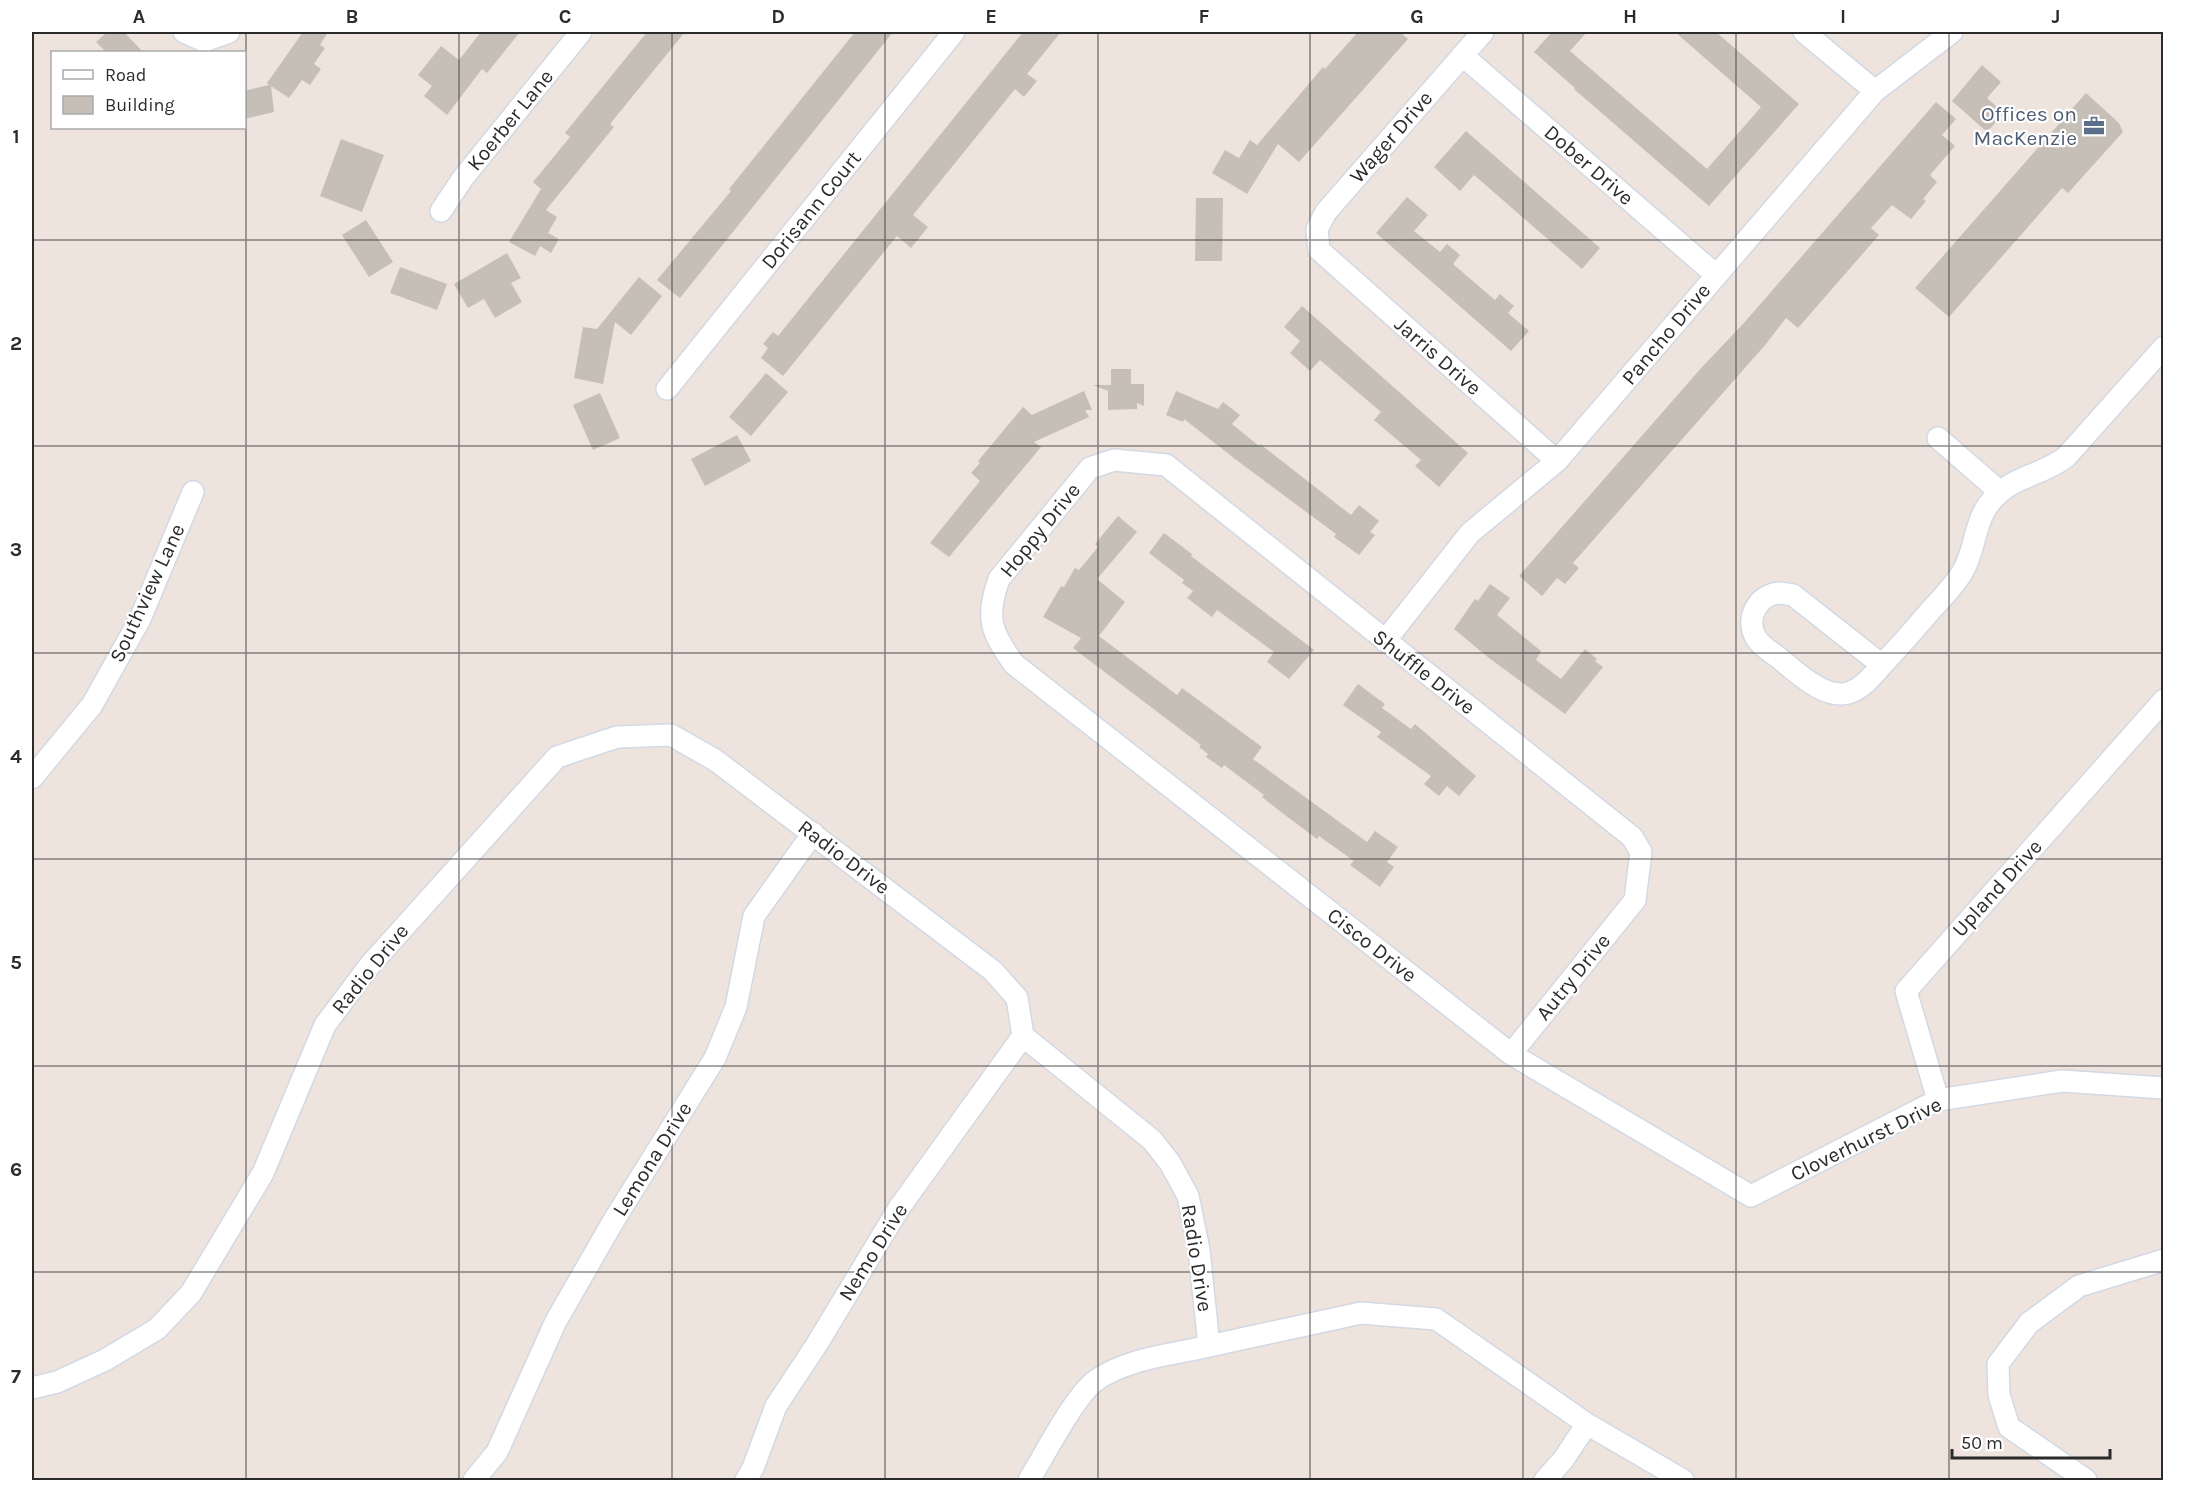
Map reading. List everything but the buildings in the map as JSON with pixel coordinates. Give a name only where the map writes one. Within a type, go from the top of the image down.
[{"type":"street","points":[[184,32],[204,41],[229,32]]},
{"type":"street","name":"Koerber Lane","points":[[441,211],[463,178],[581,32]]},
{"type":"street","name":"Dorisann Court","points":[[667,389],[954,32]]},
{"type":"street","name":"Wager Drive","points":[[1319,250],[1317,229],[1326,212],[1483,32]]},
{"type":"street","points":[[1804,32],[1875,92]]},
{"type":"street","name":"Pancho Drive","points":[[1385,641],[1470,532],[1557,461],[1875,92],[1952,32]]},
{"type":"street","name":"Dober Drive","points":[[1462,55],[1716,275]]},
{"type":"street","name":"Jarris Drive","points":[[1319,250],[1557,461]]},
{"type":"street","points":[[1882,665],[1793,595],[1771,594],[1761,601],[1753,612],[1752,626],[1755,638],[1810,683],[1840,694],[1850,693],[1863,686],[1882,665],[1950,589],[1963,571],[1971,553],[1978,520],[1988,504],[2000,492],[2017,482],[2054,467],[2066,457],[2163,347]]},
{"type":"street","points":[[1938,438],[2000,492]]},
{"type":"street","name":"Hoppy Drive","points":[[1014,664],[997,640],[991,617],[992,597],[999,579],[1089,468],[1114,460],[1166,465]]},
{"type":"street","name":"Shuffle Drive","points":[[1166,465],[1632,837],[1641,852],[1635,900]]},
{"type":"street","name":"Southview Lane","points":[[32,778],[92,705],[140,618],[193,492]]},
{"type":"street","name":"Cisco Drive","points":[[1014,664],[1511,1054],[1751,1196]]},
{"type":"street","name":"Upland Drive","points":[[1938,1100],[1906,991],[2163,700]]},
{"type":"street","name":"Radio Drive","points":[[32,1388],[67,1378],[105,1360],[157,1329],[191,1293],[263,1173],[325,1025],[370,965],[557,758],[617,737],[671,735],[715,760],[993,971],[1017,998],[1023,1036],[1152,1140],[1170,1163],[1188,1196],[1199,1250],[1209,1346]]},
{"type":"street","name":"Lemona Drive","points":[[474,1480],[497,1452],[556,1321],[573,1291],[614,1220],[715,1058],[736,1007],[754,916],[813,833]]},
{"type":"street","name":"Autry Drive","points":[[1511,1054],[1635,900]]},
{"type":"street","name":"Nemo Drive","points":[[746,1480],[753,1468],[776,1406],[818,1344],[899,1208],[1023,1036]]},
{"type":"street","name":"Cloverhurst Drive","points":[[1751,1196],[1938,1100],[2062,1082],[2163,1088]]},
{"type":"street","points":[[2086,1480],[2009,1428],[1999,1395],[1998,1364],[2029,1323],[2079,1286],[2163,1260]]},
{"type":"street","points":[[1029,1480],[1073,1407],[1094,1382],[1126,1365],[1361,1313],[1436,1319],[1587,1424],[1683,1480]]},
{"type":"street","points":[[1545,1480],[1563,1460],[1587,1424]]},
{"type":"place","name":"Offices on MacKenzie","points":[[2094,126]]}]
